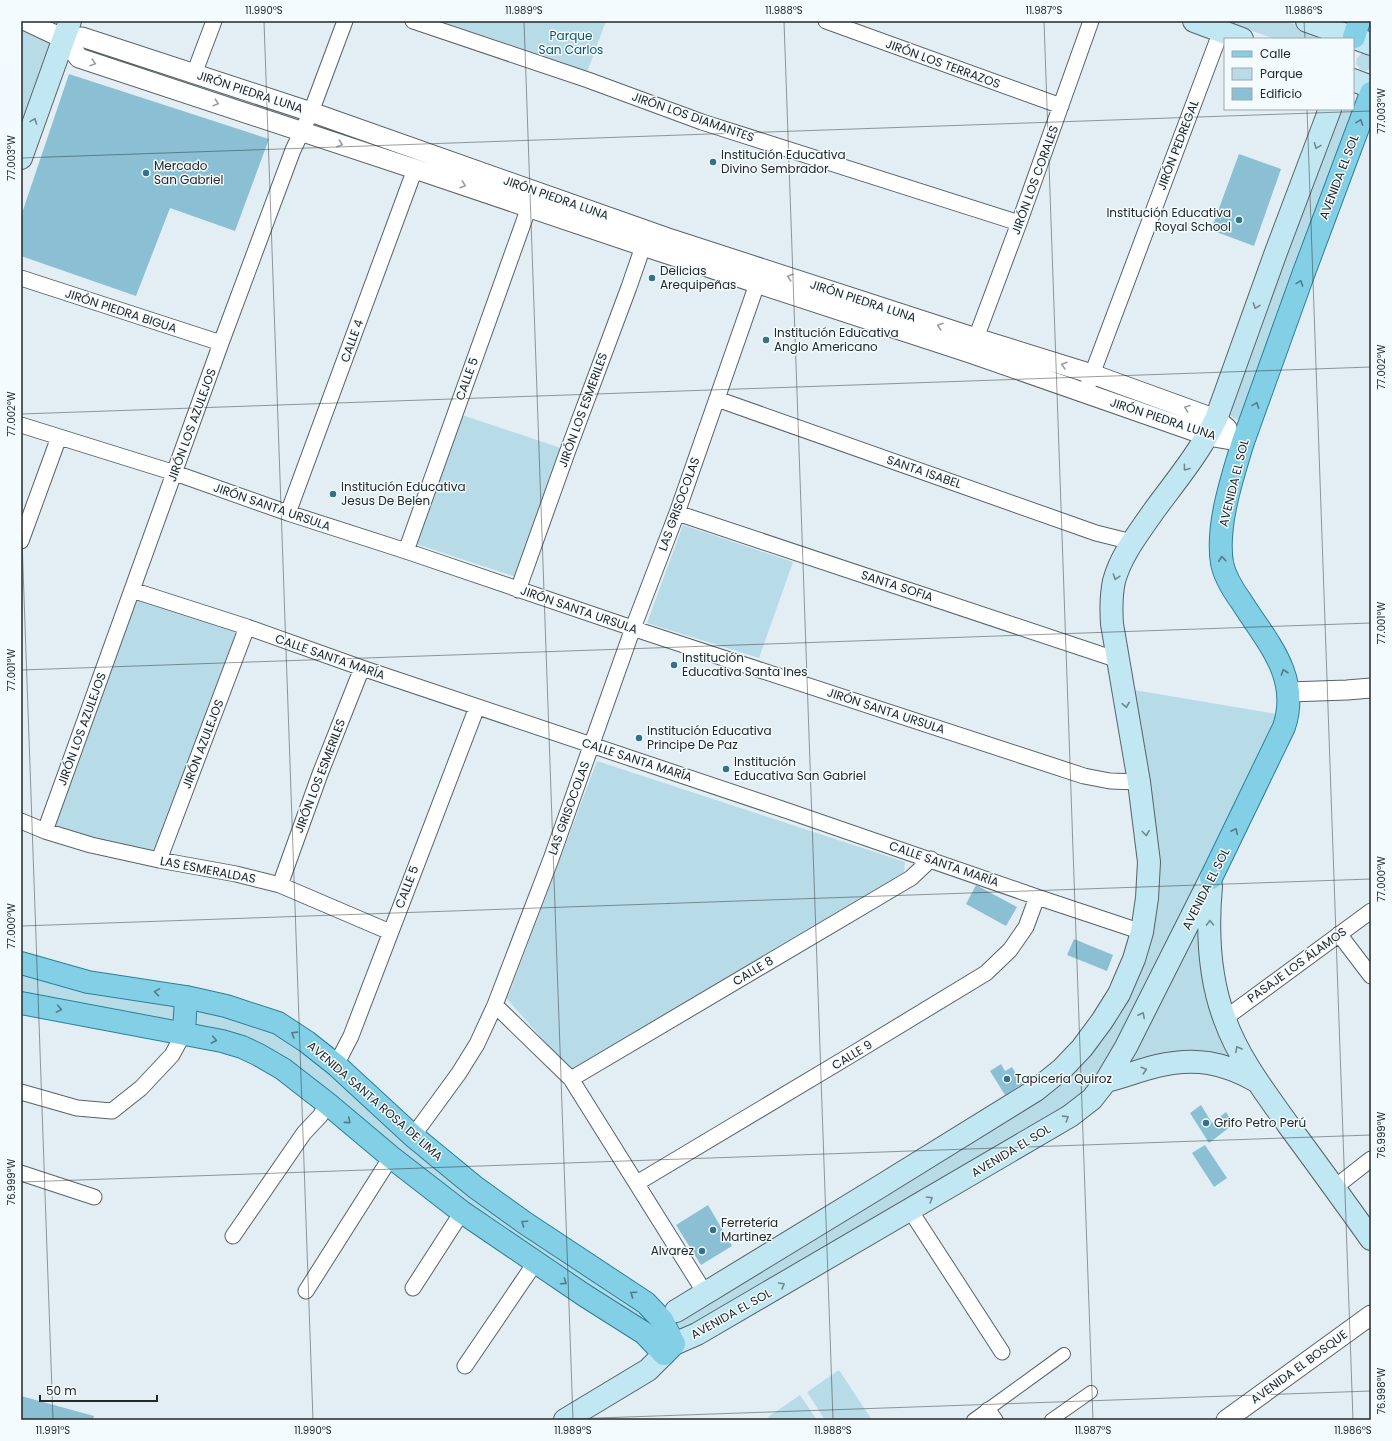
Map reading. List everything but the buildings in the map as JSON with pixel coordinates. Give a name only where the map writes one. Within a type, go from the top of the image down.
[{"type":"main road","points":[[1194,21],[1239,38]]},
{"type":"main road","points":[[1307,21],[1359,35]]},
{"type":"main road","points":[[21,158],[67,30]]},
{"type":"main road","points":[[1354,80],[1371,87]]},
{"type":"main road","name":"AVENIDA EL SOL","points":[[565,1420],[648,1370],[669,1349],[1070,1116],[1092,1100],[1106,1081],[1126,1047],[1212,878],[1289,714],[1289,692],[1282,666],[1227,579],[1222,564],[1221,544],[1223,519],[1243,442],[1371,93]]},
{"type":"main road","points":[[644,1333],[669,1315],[1036,1090],[1062,1069],[1086,1042],[1116,999],[1134,959],[1142,932],[1147,898],[1149,862],[1139,782],[1112,624],[1111,602],[1114,581],[1121,562],[1132,542],[1212,427],[1330,110]]},
{"type":"main road","points":[[1212,878],[1210,903],[1211,962],[1224,1019],[1237,1047],[1258,1082],[1371,1239]]},
{"type":"main road","name":"AVENIDA SANTA ROSA DE LIMA","points":[[21,963],[88,982],[186,997],[226,1006],[278,1023],[307,1042],[336,1065],[413,1136],[487,1196],[525,1224],[646,1303],[669,1315],[669,1349]]},
{"type":"main road","points":[[184,1033],[186,997]]},
{"type":"main road","points":[[21,1002],[222,1041],[242,1047],[259,1055],[283,1069],[328,1104],[391,1157],[462,1212],[535,1262],[669,1349]]},
{"type":"main road","points":[[1106,1081],[1156,1066],[1173,1063],[1205,1062],[1224,1065],[1243,1073],[1258,1082]]},
{"type":"street","name":"JIRÓN PIEDRA LUNA","points":[[26,21],[67,30],[82,37],[311,112],[646,238],[757,284],[970,353],[1085,393],[1212,427]]},
{"type":"street","points":[[194,74],[214,21]]},
{"type":"street","name":"JIRÓN LOS AZULEJOS","points":[[45,831],[221,344],[301,131],[311,112],[345,21]]},
{"type":"street","name":"JIRÓN LOS DIAMANTES","points":[[413,21],[588,80],[702,122],[1019,223]]},
{"type":"street","name":"JIRÓN LOS TERRAZOS","points":[[826,21],[1061,106]]},
{"type":"street","name":"JIRÓN LOS CORALES","points":[[976,338],[1019,223],[1091,21]]},
{"type":"street","name":"JIRÓN PIEDRA LUNA","points":[[67,30],[78,58],[415,168],[529,207],[646,238],[1092,374],[1243,442]]},
{"type":"street","name":"JIRÓN PEDREGAL","points":[[1085,393],[1221,31]]},
{"type":"street","name":"CALLE 4","points":[[288,513],[415,168]]},
{"type":"street","name":"CALLE 5","points":[[406,551],[529,207]]},
{"type":"street","name":"JIRÓN LOS ESMERILES","points":[[518,590],[646,238]]},
{"type":"street","name":"JIRÓN PIEDRA BIGUA","points":[[21,278],[221,344]]},
{"type":"street","name":"LAS GRISOCOLAS","points":[[413,1136],[460,1073],[477,1044],[495,1005],[548,866],[633,628],[677,513],[757,284]]},
{"type":"street","name":"SANTA ISABEL","points":[[717,399],[1096,533],[1132,542]]},
{"type":"street","name":"JIRÓN SANTA URSULA","points":[[21,425],[175,473],[288,513],[406,551],[518,590],[1084,776],[1110,781],[1139,782]]},
{"type":"street","points":[[21,541],[59,437]]},
{"type":"street","name":"SANTA SOFIA","points":[[677,513],[1118,660]]},
{"type":"street","name":"CALLE SANTA MARÍA","points":[[132,590],[247,627],[362,668],[931,859],[1037,897],[1142,932]]},
{"type":"street","name":"JIRÓN AZULEJOS","points":[[159,860],[247,627]]},
{"type":"street","name":"JIRÓN LOS ESMERILES","points":[[280,885],[320,774],[362,668]]},
{"type":"street","points":[[1289,692],[1371,688]]},
{"type":"street","name":"CALLE 5","points":[[336,1065],[351,1036],[477,707]]},
{"type":"street","name":"LAS ESMERALDAS","points":[[21,821],[45,831],[91,845],[159,860],[236,874],[280,885],[390,932]]},
{"type":"street","name":"CALLE 8","points":[[571,1079],[911,878],[931,859]]},
{"type":"street","name":"CALLE 9","points":[[637,1183],[986,973],[1010,950],[1026,927],[1037,897]]},
{"type":"street","name":"PASAJE LOS ÁLAMOS","points":[[1224,1019],[1371,912]]},
{"type":"street","points":[[1339,934],[1371,976]]},
{"type":"street","points":[[495,1005],[571,1079],[705,1294]]},
{"type":"street","points":[[21,1092],[77,1108],[112,1111],[141,1088],[167,1061],[184,1033]]},
{"type":"street","points":[[233,1236],[304,1133],[320,1116],[328,1104]]},
{"type":"street","points":[[306,1291],[391,1157]]},
{"type":"street","points":[[1334,1188],[1371,1160]]},
{"type":"street","points":[[21,1173],[94,1197]]},
{"type":"street","points":[[910,1210],[1002,1352]]},
{"type":"street","points":[[413,1288],[462,1212]]},
{"type":"street","points":[[465,1366],[535,1262]]},
{"type":"street","name":"AVENIDA EL BOSQUE","points":[[1226,1420],[1371,1315]]},
{"type":"street","points":[[973,1420],[991,1415],[1064,1354]]},
{"type":"street","points":[[1051,1420],[1091,1392]]},
{"type":"green space","name":"Parque San Carlos","points":[[438,21],[606,21],[587,72]]},
{"type":"green space","points":[[1225,21],[1285,21],[1331,38],[1272,38]]},
{"type":"green space","points":[[22,30],[57,44],[21,146],[21,32]]},
{"type":"green space","points":[[79,45],[299,118],[294,120],[82,50]]},
{"type":"green space","points":[[1362,53],[1369,53],[1371,55],[1371,68],[1366,71],[1360,69],[1356,64],[1357,58]]},
{"type":"green space","points":[[1354,102],[1360,108],[1239,421],[1229,415],[1227,409],[1336,110],[1354,110]]},
{"type":"green space","points":[[462,415],[561,448],[516,577],[416,544]]},
{"type":"green space","points":[[683,525],[793,562],[759,658],[647,623]]},
{"type":"green space","points":[[137,597],[238,631],[154,857],[52,831]]},
{"type":"green space","points":[[1134,690],[1276,714],[1281,723],[1104,1069],[1086,1093],[1067,1105],[683,1332],[677,1323],[682,1314],[1044,1093],[1145,952]]},
{"type":"green space","points":[[597,761],[905,862],[904,872],[572,1072],[507,999]]},
{"type":"green space","points":[[1199,918],[1238,1061],[1128,1068],[1132,1051]]},
{"type":"green space","points":[[21,971],[175,1000],[175,1022],[39,997],[21,992]]},
{"type":"green space","points":[[197,1007],[286,1036],[645,1315],[641,1319],[634,1317],[453,1195],[300,1068],[278,1054],[195,1027],[193,1009]]},
{"type":"green space","points":[[839,1370],[872,1420],[825,1420],[807,1392]]},
{"type":"green space","points":[[800,1395],[817,1420],[770,1420],[768,1417]]},
{"type":"place","name":"Institución Educativa Divino Sembrador","points":[[713,162]]},
{"type":"place","name":"Mercado San Gabriel","points":[[146,173]]},
{"type":"place","name":"Institución Educativa Royal School","points":[[1239,220]]},
{"type":"place","name":"Delicias Arequipeñas","points":[[652,278]]},
{"type":"place","name":"Institución Educativa Anglo Americano","points":[[766,340]]},
{"type":"place","name":"Institución Educativa Jesus De Belen","points":[[333,494]]},
{"type":"place","name":"Institución Educativa Santa Ines","points":[[674,665]]},
{"type":"place","name":"Institución Educativa Principe De Paz","points":[[639,738]]},
{"type":"place","name":"Institución Educativa San Gabriel","points":[[726,769]]},
{"type":"place","name":"Tapicería Quiroz","points":[[1007,1079]]},
{"type":"place","name":"Grifo Petro Perú","points":[[1206,1123]]},
{"type":"place","name":"Ferretería Martinez","points":[[713,1230]]},
{"type":"place","name":"Alvarez","points":[[702,1251]]}]
